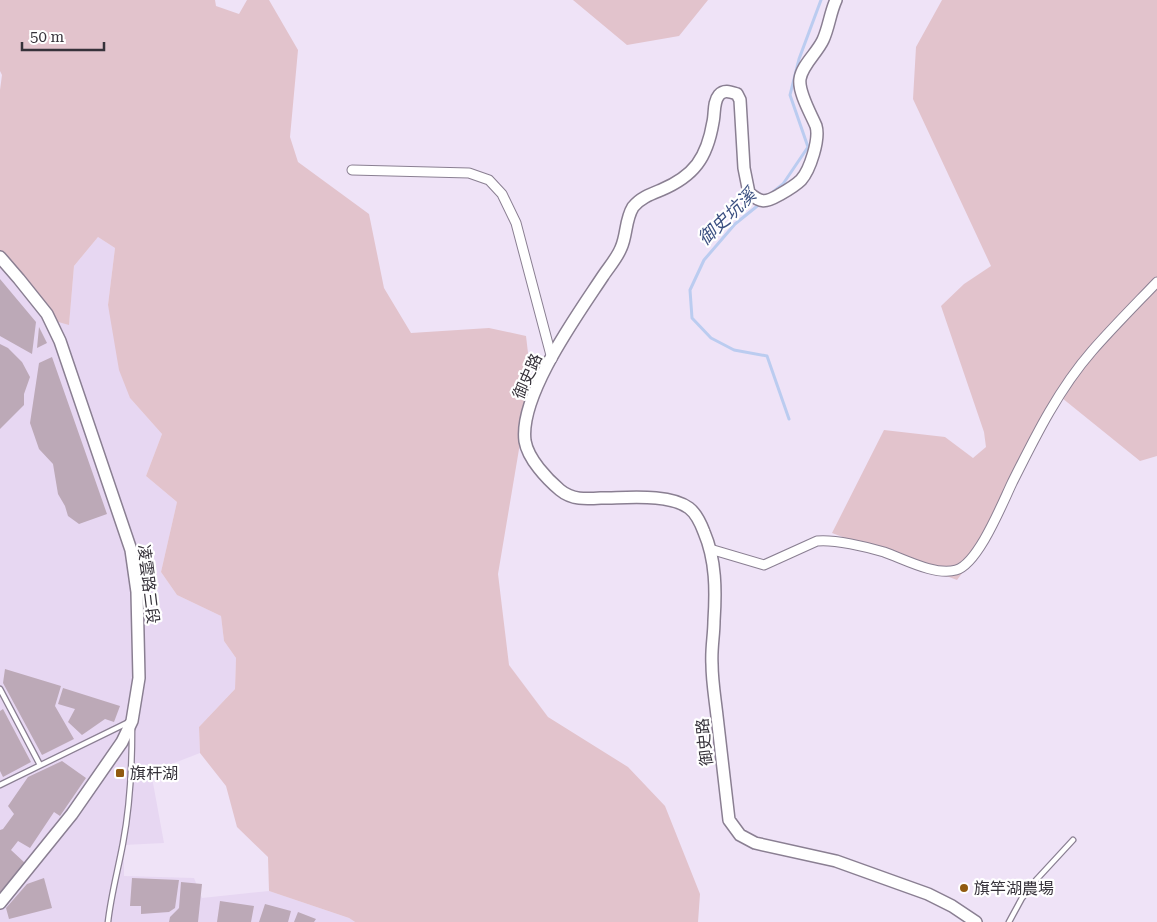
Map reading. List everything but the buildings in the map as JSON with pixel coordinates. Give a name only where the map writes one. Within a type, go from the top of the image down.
[{"type":"street","name":"御史路","points":[[836,0],[824,38],[804,69],[800,80],[806,104],[817,129],[815,149],[808,168],[801,179],[786,191],[763,200],[749,193],[744,168],[740,100],[737,94],[731,92],[719,95],[713,123],[703,154],[695,169],[684,178],[644,197],[628,215],[623,246],[571,326],[539,381],[532,398],[526,422],[525,442],[536,466],[549,481],[566,495],[580,499],[638,497],[666,499],[682,504],[691,509],[696,515],[705,532],[710,549],[715,580],[712,663],[729,820],[734,829],[740,835],[755,843],[836,861],[928,894],[952,906],[976,922]]},
{"type":"street","points":[[352,170],[469,173],[489,180],[502,194],[516,222],[552,359]]},
{"type":"street","name":"凌雲路三段","points":[[0,257],[47,314],[60,341],[131,550],[137,592],[139,634],[138,678],[132,721],[122,742],[72,814],[0,902]]},
{"type":"street","points":[[710,549],[764,565],[817,541],[826,540],[882,552],[937,571],[955,571],[966,566],[983,542],[1039,429],[1070,379],[1091,351],[1157,282]]},
{"type":"lane","points":[[0,690],[40,766]]},
{"type":"lane","points":[[0,785],[132,721],[132,760],[123,842],[111,896],[108,922]]},
{"type":"lane","points":[[1009,922],[1022,898],[1073,840]]},
{"type":"shaded area","points":[[0,0],[215,0],[216,6],[239,14],[247,0],[269,0],[298,50],[290,137],[298,162],[369,214],[384,288],[411,333],[489,328],[526,336],[531,378],[498,574],[509,665],[548,717],[628,767],[665,806],[700,894],[698,922],[355,922],[349,918],[269,891],[268,857],[237,827],[226,786],[200,753],[199,727],[235,689],[236,658],[224,641],[221,616],[177,595],[161,572],[177,502],[146,476],[162,434],[130,398],[119,370],[108,305],[115,248],[98,237],[74,266],[69,325],[48,319],[0,254],[0,90],[2,75],[0,71]]},
{"type":"shaded area","points":[[573,0],[708,0],[679,36],[627,45]]},
{"type":"shaded area","points":[[942,0],[1157,0],[1157,456],[1140,461],[1062,398],[1037,445],[1010,485],[977,553],[957,580],[832,533],[884,430],[945,437],[973,458],[986,447],[984,432],[941,306],[964,284],[991,266],[913,99],[916,47]]},
{"type":"shaded area","points":[[98,237],[115,248],[108,305],[130,398],[162,434],[146,476],[177,502],[161,572],[177,595],[221,616],[224,641],[236,658],[235,689],[199,727],[200,753],[151,772],[164,843],[124,845],[124,876],[194,878],[202,898],[269,891],[349,918],[355,922],[0,922],[0,254],[69,324],[74,266]]},
{"type":"waterway","name":"御史坑溪","points":[[773,192],[783,184],[808,147],[790,95],[799,59],[821,0]]},
{"type":"waterway","name":"御史坑溪","points":[[761,203],[735,224],[704,260],[690,290],[692,318],[711,338],[734,350],[767,356],[789,419]]},
{"type":"place","name":"旗杆湖","points":[[120,773]]},
{"type":"place","name":"旗竿湖農場","points":[[964,888]]}]
